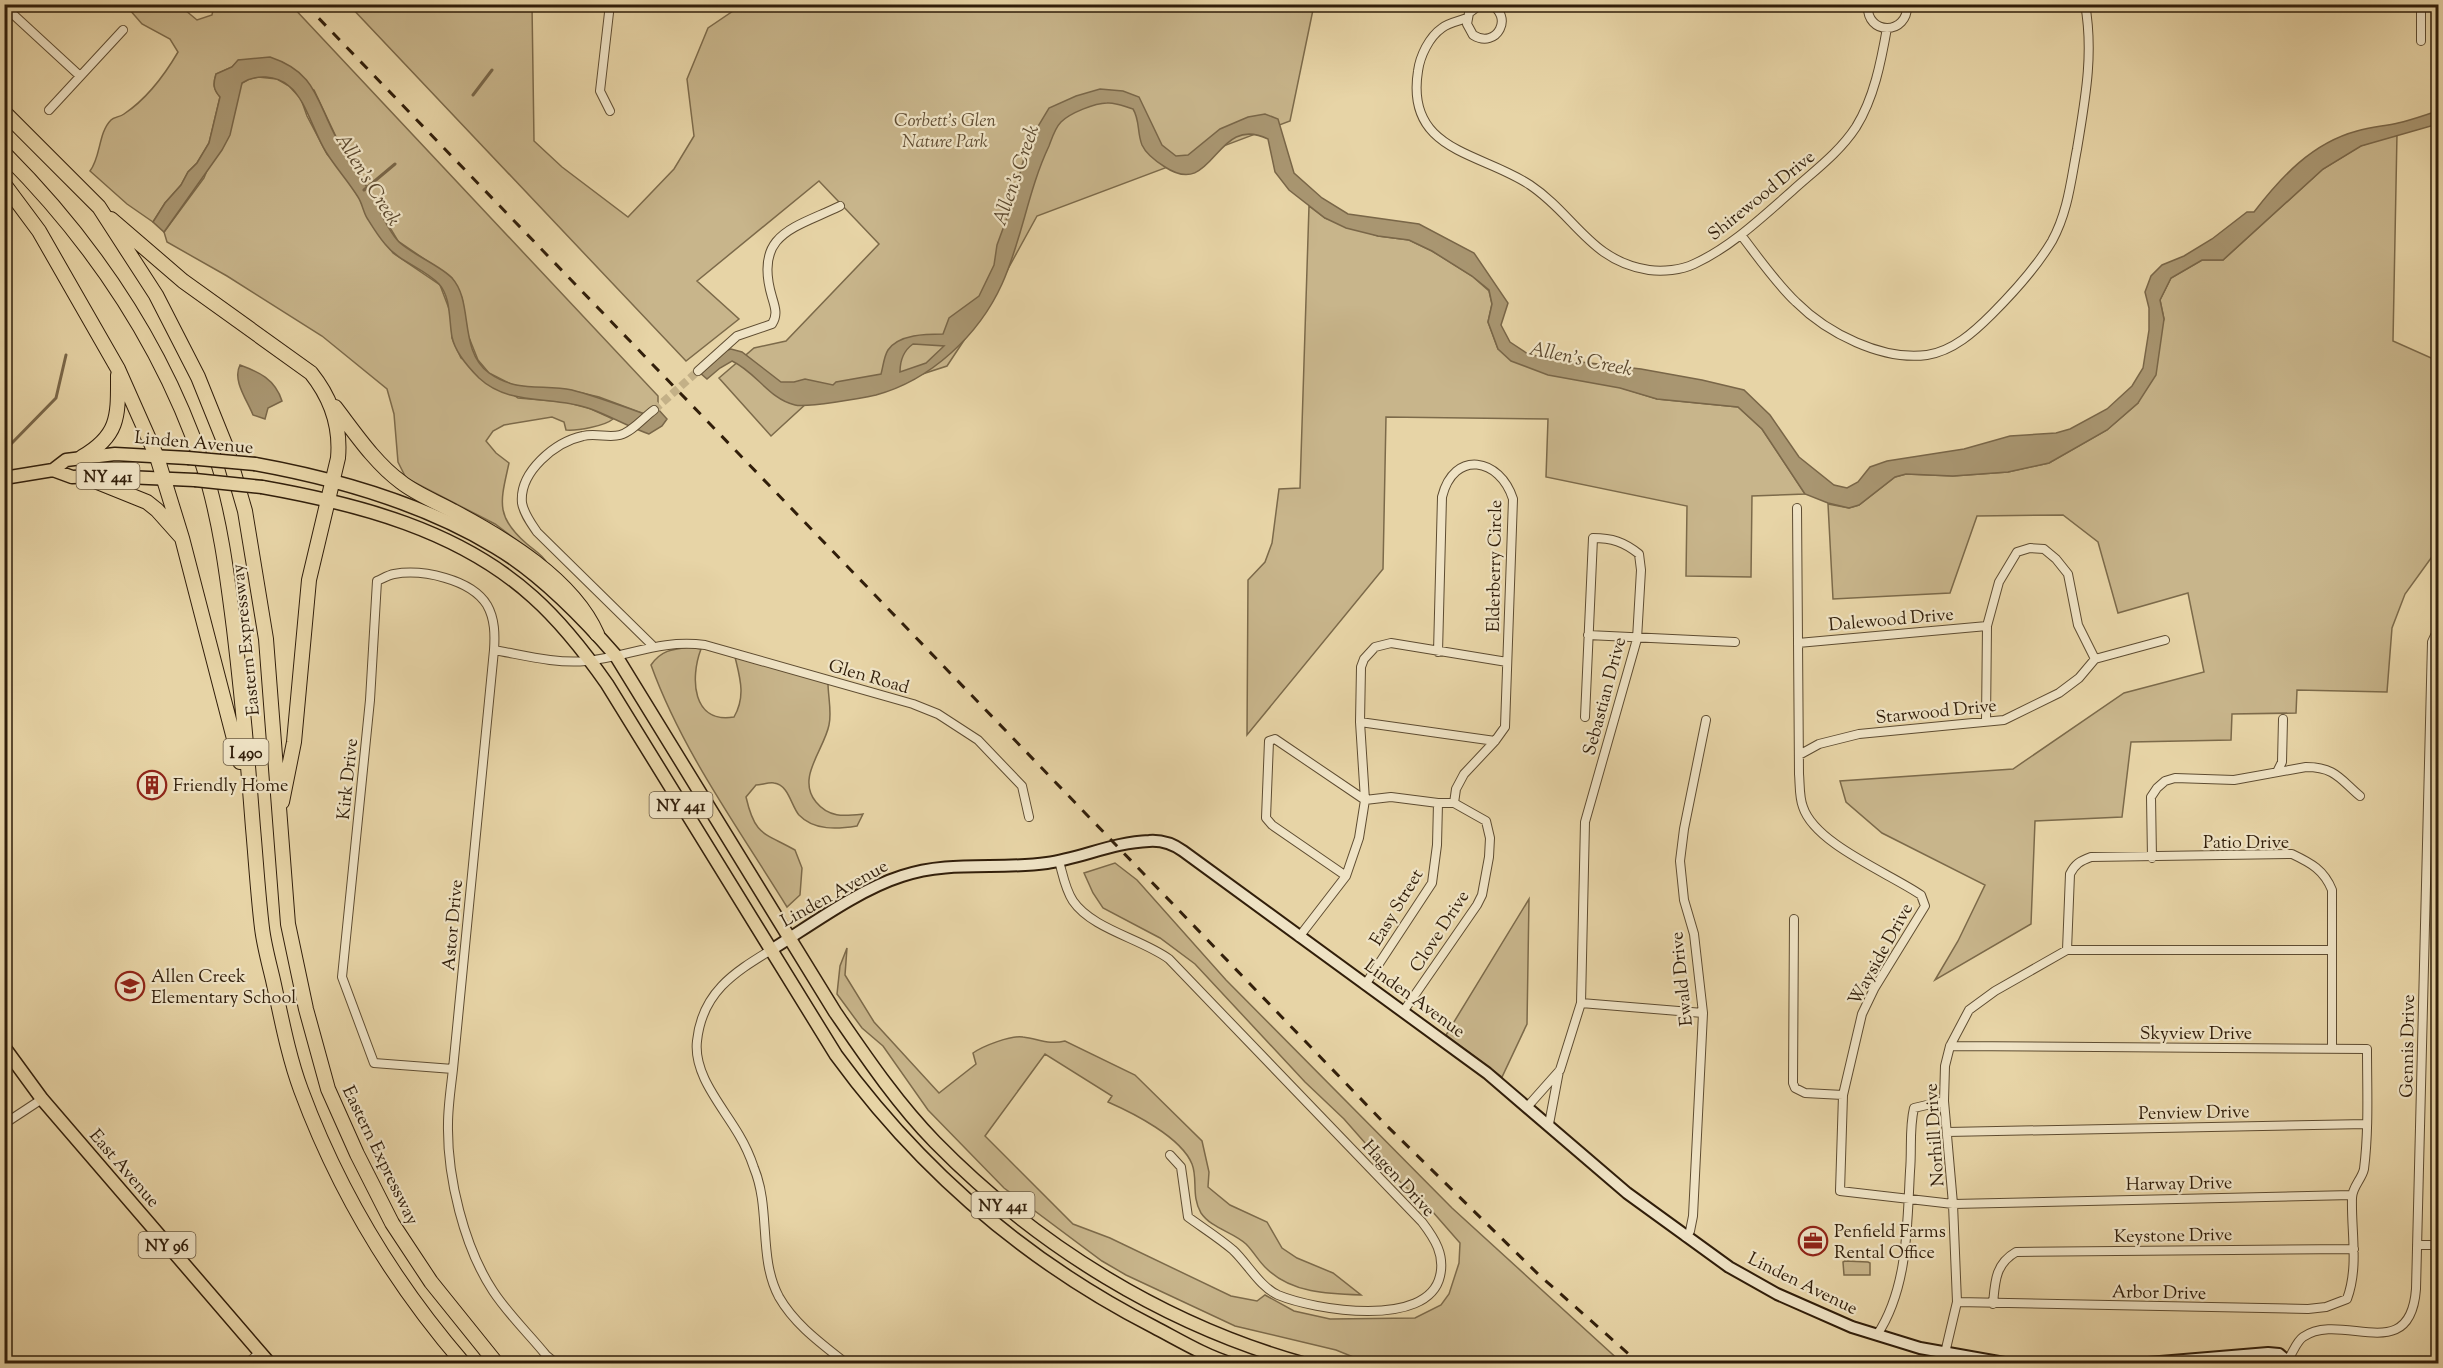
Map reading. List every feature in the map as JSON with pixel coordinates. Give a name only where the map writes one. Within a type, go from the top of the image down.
[{"type":"highway","name":"Eastern Expressway","points":[[4,112],[99,207],[156,295],[198,377],[227,449],[245,511],[266,639],[288,924],[306,1009],[328,1089],[357,1154],[392,1223],[431,1282],[497,1364]]},
{"type":"highway","name":"Eastern Expressway","points":[[4,153],[41,190],[69,223],[115,285],[157,357],[189,428],[215,510],[229,588],[262,929],[280,1015],[299,1087],[327,1154],[359,1215],[434,1329],[464,1364]]},
{"type":"highway","points":[[4,184],[39,231],[118,369],[157,457],[182,538],[251,805]]},
{"type":"highway","points":[[99,207],[183,281],[311,373],[330,402],[380,462],[402,483],[483,527],[534,561],[572,596],[589,617],[597,634]]},
{"type":"highway","points":[[82,457],[108,438],[115,422],[118,369]]},
{"type":"highway","points":[[279,815],[294,742],[308,588],[315,550],[334,480],[340,443],[330,402]]},
{"type":"highway","points":[[85,477],[147,502],[182,538]]},
{"type":"main road","name":"Linden Avenue","points":[[4,478],[53,470],[66,460],[115,454],[255,464],[334,480]]},
{"type":"main road","name":"Linden Avenue","points":[[53,470],[72,477],[195,480],[262,487],[329,499]]},
{"type":"main road","name":"NY 441","points":[[334,480],[441,519],[496,548],[541,581],[597,634],[616,656],[862,1051],[911,1115],[935,1142],[1018,1217],[1075,1259],[1139,1297],[1208,1329],[1305,1364]]},
{"type":"main road","name":"NY 441","points":[[329,499],[400,521],[452,543],[478,557],[534,598],[567,633],[607,684],[837,1054],[860,1088],[909,1144],[981,1213],[1077,1283],[1141,1320],[1232,1364]]},
{"type":"main road","name":"East Avenue","points":[[4,1047],[42,1100],[270,1364]]},
{"type":"street","points":[[610,4],[600,91],[610,111]]},
{"type":"street","name":"Shirewood Drive","points":[[1481,4],[1473,9],[1467,18],[1442,28],[1430,40],[1421,56],[1417,90],[1420,112],[1431,131],[1455,150],[1528,184],[1559,209],[1602,253],[1618,262],[1652,270],[1672,270],[1692,265],[1741,235],[1831,157],[1856,126],[1877,79],[1887,28]]},
{"type":"street","points":[[1467,18],[1469,30],[1478,38],[1490,39],[1495,36],[1500,32],[1502,20],[1498,10],[1489,4]]},
{"type":"street","points":[[1868,4],[1871,20],[1887,28],[1900,24],[1904,19],[1906,4]]},
{"type":"street","points":[[1741,235],[1796,302],[1816,319],[1843,335],[1888,352],[1910,355],[1928,355],[1944,350],[1960,341],[2011,295],[2039,260],[2061,223],[2068,199],[2086,102],[2090,61],[2085,4]]},
{"type":"street","points":[[2421,4],[2421,41]]},
{"type":"street","points":[[4,6],[80,76]]},
{"type":"street","points":[[48,110],[123,30]]},
{"type":"street","points":[[698,370],[737,336],[772,324],[776,310],[766,269],[773,247],[794,226],[840,206]]},
{"type":"street","points":[[651,412],[626,433],[577,437],[540,460],[526,479],[522,496],[523,506],[537,532],[652,645]]},
{"type":"street","name":"Elderberry Circle","points":[[1438,652],[1442,497],[1450,475],[1458,468],[1480,465],[1492,470],[1502,478],[1513,499],[1505,727],[1464,774],[1456,789],[1454,803]]},
{"type":"street","name":"Wayside Drive","points":[[1797,508],[1799,755],[1803,807],[1816,830],[1921,895],[1925,906],[1874,989],[1862,1014],[1843,1095],[1840,1191],[1907,1200]]},
{"type":"street","name":"Sebastian Drive","points":[[1549,1124],[1560,1070],[1581,1003],[1585,822],[1637,639],[1641,570],[1639,554],[1619,540],[1609,538],[1593,538],[1585,717]]},
{"type":"street","points":[[1986,721],[1987,626],[1999,582],[2017,552],[2030,548],[2044,549],[2068,574],[2078,625],[2095,659],[2165,640]]},
{"type":"street","name":"Kirk Drive","points":[[453,1069],[374,1063],[342,977],[370,700],[377,581],[392,574],[410,573],[428,575],[465,586],[487,604],[493,618],[494,650]]},
{"type":"street","name":"Dalewood Drive","points":[[1798,643],[1987,626]]},
{"type":"street","name":"Gennis Drive","points":[[2289,1361],[2300,1340],[2314,1332],[2333,1332],[2377,1339],[2401,1334],[2414,1313],[2432,642],[2439,629]]},
{"type":"street","points":[[1588,635],[1735,642]]},
{"type":"street","name":"Glen Road","points":[[589,661],[616,656],[652,645],[675,642],[705,645],[938,714],[978,740],[1022,786],[1029,817]]},
{"type":"street","points":[[1299,937],[1346,876],[1359,838],[1365,800],[1360,722],[1361,667],[1368,652],[1375,647],[1391,643],[1507,662]]},
{"type":"street","points":[[494,650],[566,662],[589,661]]},
{"type":"street","name":"Astor Drive","points":[[494,650],[448,1124],[455,1188],[472,1248],[493,1292],[546,1355],[557,1364]]},
{"type":"street","name":"Starwood Drive","points":[[1799,755],[1819,744],[1859,734],[2004,720],[2059,693],[2079,678],[2095,659]]},
{"type":"street","points":[[2277,772],[2282,762],[2283,719]]},
{"type":"street","name":"Ewald Drive","points":[[1686,1237],[1694,1216],[1703,1013],[1694,934],[1684,900],[1680,861],[1706,720]]},
{"type":"street","points":[[1360,722],[1495,741]]},
{"type":"street","points":[[1346,876],[1272,825],[1266,818],[1269,741],[1275,739],[1365,800],[1391,797],[1438,804],[1454,803]]},
{"type":"street","points":[[2152,858],[2151,797],[2165,781],[2175,778],[2234,780],[2306,766],[2328,769],[2336,773],[2360,796]]},
{"type":"street","name":"Clove Drive","points":[[1403,1012],[1482,895],[1489,857],[1490,838],[1486,821],[1454,803]]},
{"type":"street","name":"Easy Street","points":[[1365,985],[1432,883],[1436,863],[1438,804]]},
{"type":"street","name":"Linden Avenue","points":[[771,950],[870,890],[911,873],[943,867],[1022,866],[1059,861],[1133,843],[1157,841],[1172,845],[1487,1073],[1627,1193],[1729,1267],[1777,1294],[1876,1335],[1945,1353],[2010,1364]]},
{"type":"street","name":"Patio Drive","points":[[2067,950],[2070,874],[2081,860],[2091,857],[2152,858],[2292,854],[2319,868],[2327,878],[2332,890],[2332,1049]]},
{"type":"street","name":"Hagen Drive","points":[[1059,861],[1068,891],[1083,912],[1169,959],[1422,1222],[1438,1245],[1441,1257],[1442,1270],[1434,1291],[1416,1305],[1371,1310],[1314,1306],[1275,1293],[1232,1250],[1188,1217],[1181,1167],[1170,1155]]},
{"type":"street","points":[[1794,919],[1793,1083],[1795,1088],[1805,1093],[1843,1095]]},
{"type":"street","points":[[771,950],[732,976],[719,987],[710,1000],[700,1025],[697,1058],[702,1074],[740,1137],[757,1176],[765,1218],[771,1273],[778,1295],[801,1325],[847,1364]]},
{"type":"street","name":"Norhill Drive","points":[[1945,1353],[1956,1302],[1953,1204],[1944,1101],[1945,1066],[1950,1046],[1970,1010],[1995,991],[2067,950],[2332,950]]},
{"type":"street","points":[[1581,1003],[1703,1013]]},
{"type":"street","name":"Skyview Drive","points":[[1950,1046],[2367,1049],[2367,1124]]},
{"type":"street","name":"Sebastian Drive","points":[[1528,1106],[1560,1070]]},
{"type":"street","points":[[4,1124],[42,1100]]},
{"type":"street","points":[[1876,1335],[1885,1323],[1899,1290],[1903,1266],[1911,1121],[1914,1108],[1944,1101]]},
{"type":"street","points":[[2354,1249],[2352,1194],[2364,1172],[2367,1124]]},
{"type":"street","name":"Penview Drive","points":[[1947,1132],[2367,1124]]},
{"type":"street","name":"Harway Drive","points":[[1907,1200],[1953,1204],[2352,1194]]},
{"type":"street","points":[[2417,1245],[2439,1245]]},
{"type":"street","name":"Arbor Drive","points":[[1956,1302],[2308,1309],[2347,1299],[2352,1287],[2354,1249]]},
{"type":"street","name":"Keystone Drive","points":[[1993,1304],[1996,1274],[2006,1257],[2016,1252],[2354,1249]]},
{"type":"street","points":[[248,1364],[260,1352]]},
{"type":"street","points":[[2136,1364],[2268,1353],[2279,1354],[2289,1361]]},
{"type":"green space","points":[[105,5],[179,5],[197,20],[212,15],[214,5],[291,5],[658,396],[658,409],[650,416],[599,397],[569,390],[537,389],[513,385],[489,373],[478,360],[468,335],[462,298],[452,278],[398,241],[338,141],[314,90],[239,60],[232,67],[216,74],[214,86],[220,97],[209,143],[153,222],[127,204],[90,171],[107,125],[112,119],[133,108],[148,94],[178,52],[170,39],[142,24],[129,9]]},
{"type":"green space","name":"Corbett's Glen Nature Park","points":[[349,5],[532,5],[534,141],[562,167],[628,217],[674,169],[694,136],[687,79],[708,28],[742,5],[1314,5],[1290,121],[1037,216],[992,298],[947,366],[879,388],[807,403],[771,436],[719,378],[754,348],[786,341],[879,244],[819,181],[697,281],[739,319],[686,361]]},
{"type":"green space","points":[[258,77],[277,79],[289,86],[301,99],[307,116],[327,154],[360,199],[367,217],[393,253],[440,285],[451,314],[452,338],[461,358],[518,398],[566,402],[591,409],[613,419],[598,426],[571,430],[566,430],[564,422],[552,417],[504,425],[493,431],[486,441],[509,463],[502,498],[509,525],[547,563],[495,524],[406,478],[398,462],[394,414],[387,389],[322,336],[227,276],[167,242],[164,232],[204,178],[242,83]]},
{"type":"green space","points":[[2397,134],[2393,341],[2438,361],[2438,553],[2434,554],[2405,594],[2392,628],[2387,692],[2297,690],[2296,713],[2232,714],[2231,740],[2131,742],[2122,817],[2035,821],[2031,924],[1935,980],[1958,941],[1985,885],[1882,833],[1846,802],[1840,781],[2013,769],[2124,693],[2204,672],[2188,593],[2118,613],[2098,542],[2063,515],[1977,516],[1950,593],[1833,599],[1828,504],[1849,508],[1859,505],[1895,477],[1906,474],[1953,476],[2008,472],[2049,463],[2107,430],[2138,403],[2164,319],[2160,300],[2171,278],[2202,260],[2223,260],[2323,169],[2360,146]]},
{"type":"green space","points":[[1309,206],[1325,218],[1378,236],[1409,240],[1432,251],[1472,276],[1489,291],[1492,304],[1488,322],[1498,349],[1657,399],[1738,407],[1762,429],[1805,494],[1752,496],[1751,577],[1686,576],[1687,506],[1546,477],[1548,419],[1386,417],[1383,569],[1247,735],[1248,580],[1265,562],[1272,543],[1279,489],[1300,488]]},
{"type":"green space","points":[[690,647],[701,649],[696,685],[702,706],[710,713],[720,717],[734,717],[740,702],[741,687],[735,657],[828,683],[830,720],[810,774],[811,793],[816,802],[826,811],[843,815],[863,814],[857,826],[826,828],[812,824],[799,815],[783,788],[774,783],[756,785],[746,797],[749,810],[757,826],[768,836],[795,850],[802,868],[800,895],[787,907],[695,759],[651,665],[663,653]]},
{"type":"green space","points":[[1115,863],[1137,880],[1226,980],[1452,1208],[1622,1363],[1383,1363],[1363,1361],[1336,1350],[1235,1326],[1126,1275],[1102,1261],[1004,1188],[928,1110],[883,1046],[862,1028],[837,994],[840,966],[847,948],[845,975],[874,1022],[939,1093],[976,1064],[973,1053],[990,1044],[1018,1037],[1049,1042],[1065,1041],[1135,1075],[1202,1141],[1209,1172],[1208,1187],[1230,1205],[1267,1222],[1282,1248],[1297,1258],[1333,1273],[1361,1295],[1311,1291],[1277,1277],[1264,1266],[1246,1244],[1210,1222],[1201,1213],[1196,1200],[1192,1164],[1178,1144],[1143,1119],[1108,1102],[1112,1096],[1045,1054],[985,1136],[1073,1224],[1110,1238],[1231,1296],[1257,1301],[1265,1295],[1294,1311],[1330,1319],[1415,1318],[1441,1305],[1449,1294],[1459,1263],[1460,1243],[1195,964],[1160,938],[1103,908],[1084,873]]},
{"type":"green space","points":[[1529,899],[1527,1024],[1502,1077],[1446,1035]]},
{"type":"green space","points":[[1843,1262],[1870,1263],[1870,1275],[1844,1275]]},
{"type":"shaded area","points":[[270,57],[298,71],[314,90],[338,141],[395,238],[405,247],[441,269],[459,288],[473,352],[479,363],[489,373],[520,386],[572,390],[650,416],[658,409],[667,419],[662,426],[649,434],[577,405],[504,393],[479,378],[462,359],[456,348],[452,337],[448,302],[443,289],[433,278],[397,256],[382,241],[367,218],[358,197],[326,152],[305,107],[295,92],[284,82],[260,77],[242,83],[230,135],[222,150],[164,232],[153,222],[209,143],[220,97],[214,86],[216,74],[232,67],[238,60]]},
{"type":"shaded area","points":[[1100,89],[1123,91],[1139,97],[1162,145],[1176,156],[1188,155],[1220,129],[1248,117],[1265,114],[1278,119],[1294,173],[1322,198],[1348,214],[1419,224],[1474,253],[1508,303],[1501,325],[1510,342],[1528,354],[1641,369],[1744,390],[1770,415],[1799,457],[1834,485],[1847,488],[1858,482],[1870,467],[1887,461],[1964,449],[2010,436],[2056,433],[2070,429],[2107,409],[2132,386],[2143,368],[2149,330],[2149,308],[2145,292],[2151,276],[2162,265],[2184,256],[2212,239],[2247,212],[2254,212],[2275,186],[2299,163],[2341,136],[2403,122],[2438,111],[2438,124],[2361,146],[2323,169],[2223,260],[2202,260],[2171,278],[2160,300],[2164,319],[2156,375],[2138,403],[2107,430],[2049,463],[2008,472],[1953,476],[1906,474],[1895,477],[1859,505],[1849,508],[1805,494],[1762,429],[1738,407],[1657,399],[1620,388],[1548,375],[1511,361],[1498,349],[1488,322],[1492,304],[1489,290],[1472,276],[1432,251],[1409,240],[1378,236],[1346,228],[1325,218],[1289,190],[1275,172],[1268,139],[1250,134],[1236,137],[1195,173],[1182,174],[1165,167],[1149,155],[1142,145],[1133,109],[1114,103],[1102,103],[1083,109],[1070,115],[1057,127],[1036,180],[1002,284],[992,303],[967,338],[934,367],[896,388],[876,395],[801,406],[778,397],[732,361],[707,379],[699,372],[724,351],[731,349],[742,352],[781,382],[805,379],[833,385],[836,382],[881,374],[888,350],[899,341],[914,336],[943,334],[949,318],[979,296],[994,265],[997,245],[1012,204],[1024,158],[1037,128],[1049,108],[1076,96]],"holes":[[[913,344],[944,346],[926,363],[900,372],[903,356]]]},
{"type":"shaded area","points":[[240,365],[266,377],[279,393],[282,401],[268,408],[265,419],[253,415],[244,397],[238,377]]},
{"type":"waterway","points":[[473,95],[492,70]]},
{"type":"waterway","points":[[364,190],[395,164]]},
{"type":"waterway","name":"Allen's Creek","points":[[4,456],[11,444],[56,398],[66,355]]},
{"type":"tunnel","points":[[654,410],[698,371]]},
{"type":"railway","points":[[305,4],[1385,1124],[1538,1274],[1640,1364]]},
{"type":"place","name":"Friendly Home","points":[[152,785]]},
{"type":"place","name":"Allen Creek Elementary School","points":[[130,986]]},
{"type":"place","name":"Penfield Farms Rental Office","points":[[1813,1241]]}]
